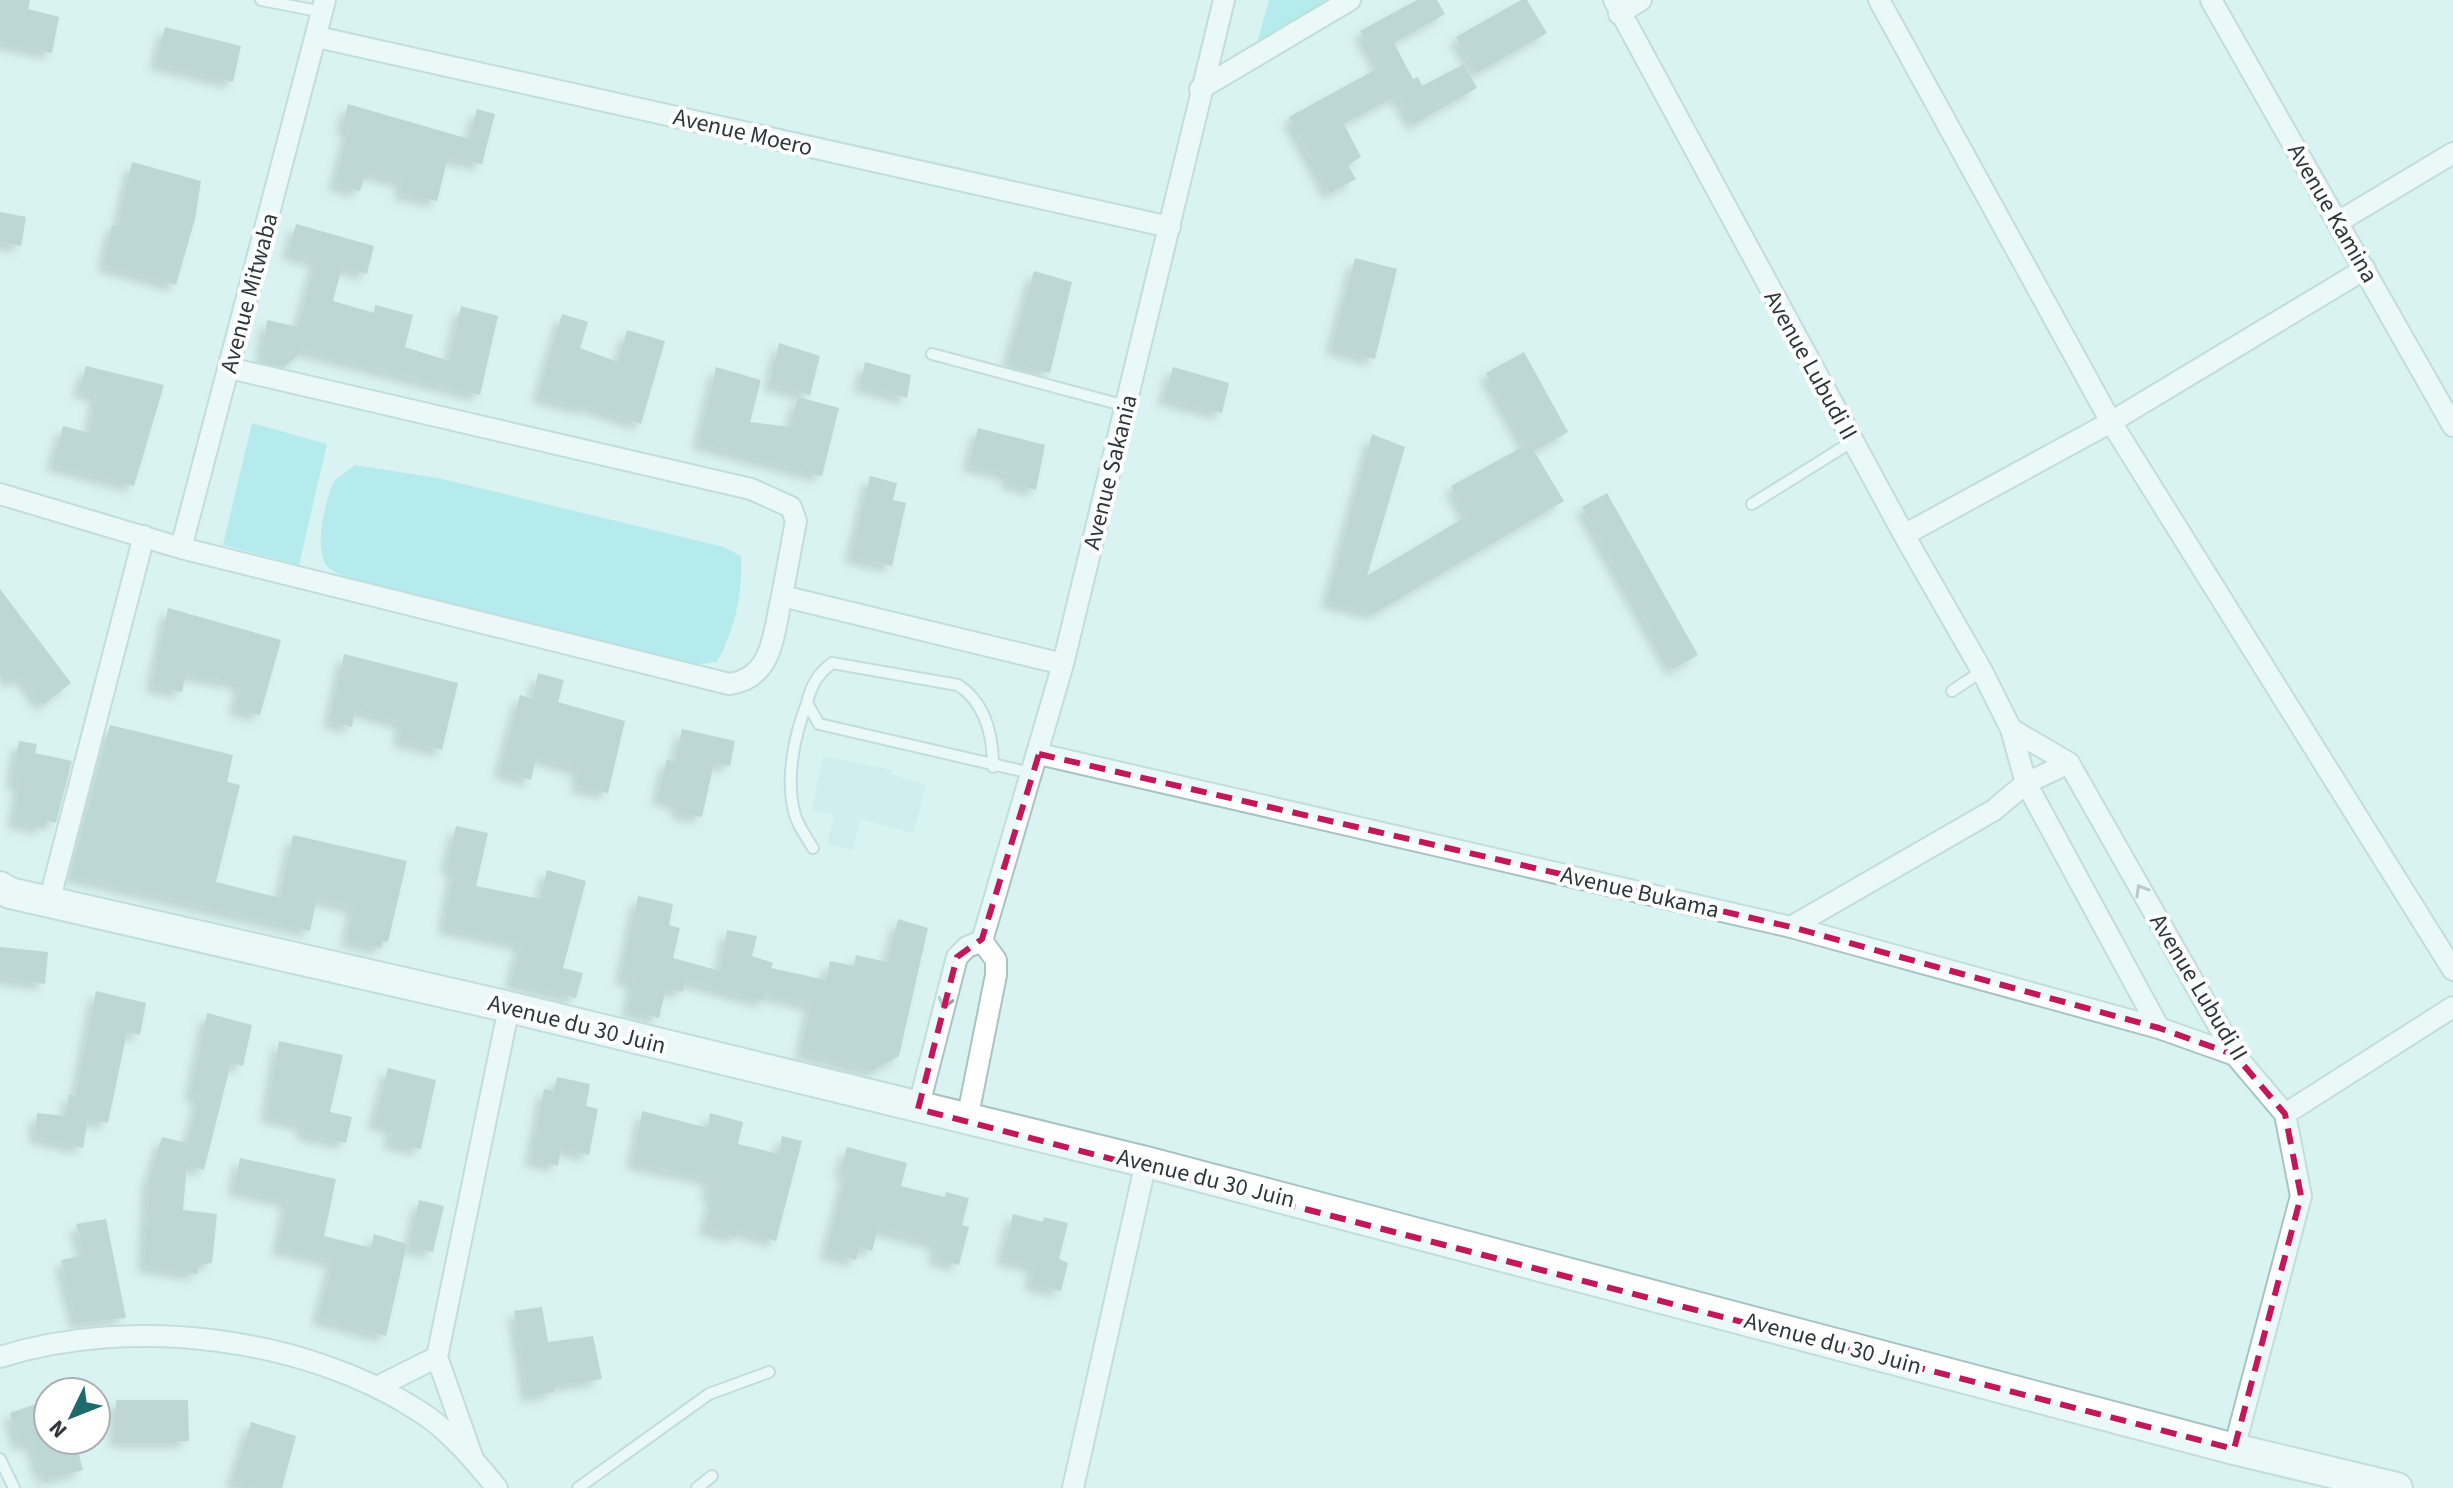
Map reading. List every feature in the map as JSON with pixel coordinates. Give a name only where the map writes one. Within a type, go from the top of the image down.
[{"type":"street","name":"Avenue Sakania","points":[[982,941],[1063,664],[1224,0]]},
{"type":"street","points":[[1200,89],[1350,0]]},
{"type":"street","points":[[1617,7],[1641,0]]},
{"type":"street","points":[[1879,0],[2111,422],[2453,970]]},
{"type":"street","name":"Avenue Kamina","points":[[2211,0],[2453,426]]},
{"type":"street","name":"Avenue Mitwaba","points":[[181,548],[324,6]]},
{"type":"street","name":"Avenue Lubudi II","points":[[1617,7],[1904,535],[1982,671],[2011,729],[2026,783],[2159,1028]]},
{"type":"street","name":"Avenue Moero","points":[[317,37],[1170,227]]},
{"type":"street","points":[[2338,222],[2453,153]]},
{"type":"street","points":[[1904,535],[2111,422],[2365,269]]},
{"type":"street","points":[[0,494],[181,548],[729,684],[752,678],[767,663],[796,521],[791,507],[779,499],[736,485],[229,368]]},
{"type":"street","points":[[49,902],[144,536]]},
{"type":"street","points":[[782,596],[1063,664]]},
{"type":"street","points":[[2011,729],[2069,763]]},
{"type":"street","points":[[1791,927],[1994,810],[2026,783],[2069,763]]},
{"type":"street","name":"Avenue Lubudi II","points":[[2069,763],[2235,1055],[2285,1114],[2301,1196],[2234,1449]]},
{"type":"street","name":"Avenue Bukama","points":[[1036,764],[1791,927],[2159,1028],[2235,1055]]},
{"type":"street","name":"Avenue du 30 Juin","points":[[3,892],[509,1007],[918,1109],[1146,1162],[2234,1449],[2397,1488]]},
{"type":"street","points":[[918,1109],[957,957],[967,947],[982,941],[996,960],[996,975],[967,1120]]},
{"type":"street","points":[[472,1456],[437,1357],[509,1007]]},
{"type":"street","points":[[2285,1114],[2453,1007]]},
{"type":"street","points":[[1073,1488],[1146,1162]]},
{"type":"street","points":[[0,1357],[44,1343],[149,1333],[200,1338],[314,1362],[377,1387],[421,1412],[472,1456],[497,1488]]},
{"type":"street","points":[[377,1387],[437,1357]]},
{"type":"lane","points":[[261,0],[324,6]]},
{"type":"lane","points":[[932,354],[1126,406]]},
{"type":"lane","points":[[1752,504],[1853,441]]},
{"type":"lane","points":[[813,848],[795,816],[791,785],[797,728],[820,672],[832,663],[958,685],[973,694],[989,730],[993,767]]},
{"type":"lane","points":[[1952,691],[1982,671]]},
{"type":"lane","points":[[807,703],[819,724],[832,729],[993,767],[1036,764]]},
{"type":"lane","points":[[578,1488],[709,1394],[769,1372]]},
{"type":"lane","points":[[0,1459],[14,1488]]},
{"type":"lane","points":[[697,1488],[712,1476]]},
{"type":"highlighted area","points":[[1039,754],[1791,927],[2159,1028],[2235,1055],[2285,1114],[2301,1196],[2234,1449],[918,1109],[957,957],[982,939]]},
{"type":"shaded area","points":[[1269,0],[1338,0],[1256,47]]},
{"type":"shaded area","points":[[252,423],[327,444],[299,565],[223,545]]},
{"type":"shaded area","points":[[355,465],[438,478],[724,547],[741,556],[741,583],[736,610],[729,637],[717,662],[693,665],[345,577],[328,567],[323,559],[321,537],[324,512],[334,481]]},
{"type":"shaded area","points":[[823,756],[891,770],[891,774],[926,785],[914,833],[860,819],[853,850],[827,844],[834,815],[812,809]]},
{"type":"building","points":[[0,0],[30,0],[28,9],[59,17],[52,53],[0,42]]},
{"type":"building","points":[[1417,0],[1437,0],[1445,14],[1394,43],[1413,79],[1418,77],[1422,86],[1464,64],[1477,88],[1414,124],[1398,95],[1344,124],[1361,157],[1348,165],[1356,179],[1330,193],[1289,117],[1380,67],[1360,31]]},
{"type":"building","points":[[1521,0],[1527,0],[1547,33],[1477,73],[1456,37]]},
{"type":"building","points":[[165,27],[241,46],[233,82],[156,63]]},
{"type":"building","points":[[348,104],[469,139],[477,109],[495,114],[482,164],[448,157],[437,201],[400,193],[403,181],[366,172],[360,191],[335,184],[349,129],[342,127]]},
{"type":"building","points":[[132,162],[201,181],[195,219],[176,285],[104,265],[112,225],[118,226]]},
{"type":"building","points":[[0,212],[26,217],[21,246],[0,242]]},
{"type":"building","points":[[296,224],[374,246],[367,274],[342,267],[333,301],[374,313],[375,305],[413,315],[405,347],[449,361],[461,306],[498,316],[480,395],[304,350],[284,367],[269,364],[262,354],[267,320],[298,327],[316,260],[288,253]]},
{"type":"building","points":[[1355,258],[1397,269],[1375,359],[1332,348]]},
{"type":"building","points":[[1034,271],[1072,282],[1050,373],[1008,362]]},
{"type":"building","points":[[562,314],[588,322],[580,348],[618,362],[627,330],[665,341],[641,424],[585,405],[584,408],[538,396]]},
{"type":"building","points":[[779,343],[820,356],[810,395],[770,384]]},
{"type":"building","points":[[1524,352],[1568,432],[1534,451],[1564,501],[1375,613],[1327,601],[1372,434],[1405,447],[1367,576],[1467,516],[1451,486],[1526,445],[1486,373]]},
{"type":"building","points":[[865,362],[911,375],[907,398],[860,385]]},
{"type":"building","points":[[86,366],[164,385],[134,486],[53,464],[63,426],[90,433],[96,394],[79,392]]},
{"type":"building","points":[[716,367],[761,380],[750,422],[790,427],[798,397],[839,408],[822,476],[699,443]]},
{"type":"building","points":[[1173,367],[1229,383],[1222,413],[1164,398]]},
{"type":"building","points":[[978,428],[1045,445],[1036,490],[1007,482],[1009,474],[969,465]]},
{"type":"building","points":[[870,476],[897,483],[893,500],[906,503],[892,566],[851,556]]},
{"type":"building","points":[[1607,493],[1698,655],[1673,669],[1582,507]]},
{"type":"building","points":[[0,589],[71,683],[43,705],[21,676],[12,682],[0,666]]},
{"type":"building","points":[[168,608],[281,640],[260,715],[235,709],[241,683],[186,674],[182,692],[152,686]]},
{"type":"building","points":[[344,654],[458,683],[442,750],[399,740],[403,723],[355,709],[352,727],[330,721]]},
{"type":"building","points":[[538,673],[564,680],[558,702],[625,721],[608,793],[577,786],[580,770],[537,756],[531,780],[500,771],[520,695],[533,699]]},
{"type":"building","points":[[110,725],[233,755],[227,782],[240,785],[216,882],[280,898],[293,835],[407,861],[388,942],[383,941],[381,948],[347,940],[354,907],[317,898],[310,931],[70,875]]},
{"type":"building","points":[[682,729],[735,741],[730,766],[714,763],[702,817],[677,812],[679,803],[658,798],[667,759],[675,762]]},
{"type":"building","points":[[19,741],[37,744],[35,753],[72,761],[56,823],[46,820],[44,828],[14,822],[20,783],[12,781]]},
{"type":"building","points":[[456,826],[488,833],[476,886],[540,899],[547,870],[586,881],[563,968],[583,973],[576,998],[511,982],[521,944],[444,927],[454,868],[447,866]]},
{"type":"building","points":[[638,896],[673,904],[669,925],[680,928],[673,958],[720,971],[727,930],[757,936],[752,956],[773,963],[771,968],[826,980],[830,961],[854,966],[856,955],[887,962],[898,919],[928,928],[899,1056],[872,1071],[801,1052],[811,1004],[766,994],[764,1001],[686,980],[683,992],[666,988],[659,1018],[628,1010],[634,981],[621,978]]},
{"type":"building","points":[[0,947],[48,952],[45,984],[0,977]]},
{"type":"building","points":[[96,991],[146,1003],[140,1035],[127,1032],[108,1123],[88,1119],[83,1148],[35,1136],[37,1113],[66,1116],[69,1094],[76,1096]]},
{"type":"building","points":[[207,1013],[252,1025],[243,1066],[231,1063],[204,1170],[187,1165],[183,1210],[217,1214],[212,1263],[199,1265],[197,1274],[144,1266],[149,1180],[162,1137],[187,1143],[200,1097],[191,1094]]},
{"type":"building","points":[[279,1041],[343,1055],[330,1112],[352,1117],[346,1143],[302,1133],[304,1124],[267,1116]]},
{"type":"building","points":[[388,1068],[436,1080],[421,1149],[390,1143],[393,1127],[374,1123]]},
{"type":"building","points":[[557,1077],[590,1084],[586,1106],[598,1109],[589,1155],[561,1148],[558,1166],[531,1159],[544,1089],[554,1091]]},
{"type":"building","points":[[642,1111],[708,1128],[710,1113],[743,1122],[738,1144],[779,1154],[782,1136],[802,1141],[776,1241],[738,1230],[736,1237],[705,1228],[714,1194],[707,1193],[711,1179],[633,1163]]},
{"type":"building","points":[[847,1147],[907,1163],[901,1186],[945,1197],[946,1192],[969,1198],[962,1225],[969,1227],[959,1265],[934,1258],[937,1243],[878,1228],[872,1251],[860,1247],[856,1260],[826,1253],[847,1172],[840,1171]]},
{"type":"building","points":[[240,1158],[336,1179],[324,1236],[371,1248],[374,1234],[407,1244],[386,1336],[318,1318],[333,1261],[278,1248],[288,1201],[234,1189]]},
{"type":"building","points":[[419,1200],[444,1206],[433,1252],[409,1247]]},
{"type":"building","points":[[1013,1214],[1043,1222],[1044,1217],[1068,1223],[1059,1259],[1068,1263],[1061,1291],[1031,1284],[1034,1266],[1002,1258]]},
{"type":"building","points":[[106,1219],[126,1318],[77,1323],[61,1260],[84,1255],[76,1224]]},
{"type":"building","points":[[542,1307],[548,1342],[593,1336],[602,1379],[554,1386],[554,1392],[528,1396],[514,1311]]},
{"type":"building","points":[[116,1400],[188,1400],[189,1441],[116,1441]]},
{"type":"building","points":[[32,1405],[32,1445],[31,1442],[19,1444],[10,1413]]},
{"type":"building","points":[[251,1422],[296,1436],[282,1488],[256,1488],[232,1482]]},
{"type":"building","points":[[36,1456],[79,1456],[83,1470],[52,1478],[48,1468],[48,1482],[45,1483]]}]
